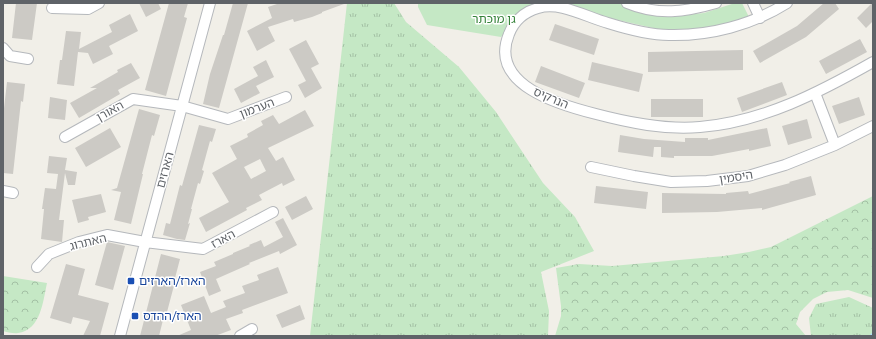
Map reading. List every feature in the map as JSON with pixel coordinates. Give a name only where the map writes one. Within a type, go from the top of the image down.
[{"type":"street","points":[[52,8],[88,9],[99,3]]},
{"type":"street","name":"הארזים","points":[[120,336],[210,3]]},
{"type":"street","points":[[627,3],[660,12],[701,7],[716,3]]},
{"type":"street","points":[[753,3],[760,18]]},
{"type":"street","name":"הנרקיס","points":[[787,3],[747,24],[705,32],[667,35],[631,29],[560,7],[546,6],[525,13],[516,22],[507,41],[507,62],[513,74],[522,84],[532,91],[586,112],[650,126],[693,127],[721,124],[774,110],[815,93],[873,62]]},
{"type":"street","points":[[3,48],[10,56],[28,59]]},
{"type":"street","points":[[815,93],[835,145]]},
{"type":"street","name":"הערמון","points":[[182,106],[228,119],[286,97]]},
{"type":"street","name":"האורן","points":[[65,137],[133,99],[182,106]]},
{"type":"street","name":"היסמין","points":[[591,167],[671,182],[707,181],[748,176],[786,165],[835,145],[873,126]]},
{"type":"street","name":"הארז","points":[[145,242],[203,249],[273,212]]},
{"type":"street","name":"האתרוג","points":[[37,267],[49,254],[79,242],[107,235],[145,242]]},
{"type":"street","points":[[240,336],[252,329]]},
{"type":"green space","points":[[347,3],[394,3],[406,22],[459,67],[496,112],[543,183],[575,217],[594,251],[541,272],[549,311],[548,336],[310,336]]},
{"type":"green space","name":"גן מוכתר","points":[[418,3],[618,3],[660,15],[675,16],[704,13],[735,3],[742,3],[750,19],[714,29],[662,30],[547,4],[522,11],[501,37],[427,25],[418,7]]},
{"type":"green space","points":[[873,196],[873,298],[848,290],[827,292],[813,299],[800,312],[796,324],[806,336],[555,336],[561,316],[556,268],[579,264],[612,266],[724,256],[749,252],[771,247]]},
{"type":"green space","points":[[3,276],[47,283],[40,314],[32,326],[26,331],[10,333],[3,331]]},
{"type":"green space","points":[[849,297],[873,308],[873,336],[811,336],[809,318],[816,304]]},
{"type":"building","points":[[16,3],[37,3],[32,40],[12,38]]},
{"type":"building","points":[[139,3],[158,3],[161,9],[146,17]]},
{"type":"building","points":[[169,3],[188,3],[184,17],[187,18],[166,96],[145,90]]},
{"type":"building","points":[[233,3],[248,3],[219,108],[203,104],[210,74],[224,35]]},
{"type":"building","points":[[280,3],[344,4],[312,17],[294,22],[293,19],[268,27],[275,41],[257,51],[247,31],[272,18],[268,7]]},
{"type":"building","points":[[824,3],[835,3],[839,9],[806,37],[760,63],[753,51],[797,26]]},
{"type":"building","points":[[872,3],[873,21],[866,28],[857,18]]},
{"type":"building","points":[[130,14],[138,31],[109,46],[113,54],[93,64],[88,53],[78,52],[74,86],[57,84],[66,31],[81,32],[79,49],[112,32],[109,25]]},
{"type":"building","points":[[555,24],[599,39],[594,55],[549,40]]},
{"type":"building","points":[[860,39],[867,52],[826,74],[819,61]]},
{"type":"building","points":[[306,40],[319,64],[311,68],[322,88],[305,98],[298,85],[306,81],[289,49]]},
{"type":"building","points":[[743,50],[743,70],[648,72],[648,52]]},
{"type":"building","points":[[266,60],[274,77],[256,86],[260,93],[241,103],[234,89],[258,76],[253,67]]},
{"type":"building","points":[[592,62],[643,74],[639,92],[588,80]]},
{"type":"building","points":[[131,63],[140,78],[118,90],[120,94],[79,118],[70,103],[97,88],[90,88],[118,72],[117,70]]},
{"type":"building","points":[[541,66],[585,83],[579,98],[535,82]]},
{"type":"building","points":[[7,82],[25,84],[23,102],[21,101],[13,174],[3,173],[3,117]]},
{"type":"building","points":[[782,82],[787,95],[742,112],[737,98]]},
{"type":"building","points":[[50,97],[67,100],[65,120],[48,118]]},
{"type":"building","points":[[859,97],[865,115],[839,124],[832,106]]},
{"type":"building","points":[[651,99],[703,99],[703,117],[651,117]]},
{"type":"building","points":[[139,109],[160,115],[154,136],[152,135],[131,224],[114,220],[121,192],[111,190],[117,188]]},
{"type":"building","points":[[305,110],[314,126],[268,148],[276,161],[283,157],[295,180],[283,186],[282,183],[259,195],[262,200],[246,208],[247,210],[206,232],[199,218],[229,202],[212,173],[237,159],[230,146],[248,137],[247,134],[263,125],[261,121],[273,115],[279,124]],"holes":[[[260,159],[266,171],[251,179],[244,167]]]},
{"type":"building","points":[[807,119],[812,138],[788,145],[782,126]]},
{"type":"building","points":[[199,125],[216,129],[212,142],[210,141],[202,170],[204,171],[200,184],[198,183],[185,240],[177,239],[163,235],[166,223],[170,224],[180,185],[182,186]]},
{"type":"building","points":[[110,128],[121,147],[86,167],[75,148]]},
{"type":"building","points":[[767,128],[771,146],[749,151],[749,149],[712,156],[674,156],[674,158],[661,157],[661,147],[654,147],[653,157],[618,152],[620,135],[644,139],[685,142],[685,138],[708,138],[708,140]]},
{"type":"building","points":[[49,156],[67,158],[65,170],[77,172],[75,185],[68,185],[65,173],[59,220],[64,220],[62,242],[41,239],[44,209],[42,209],[45,188],[56,189],[58,174],[47,173]]},
{"type":"building","points":[[811,176],[816,195],[762,210],[762,208],[717,212],[662,213],[662,193],[726,194],[748,191],[749,194]]},
{"type":"building","points":[[596,186],[648,192],[646,209],[594,203]]},
{"type":"building","points":[[101,194],[106,212],[88,217],[89,220],[78,223],[72,200]]},
{"type":"building","points":[[306,196],[313,209],[292,220],[285,207]]},
{"type":"building","points":[[283,218],[297,245],[280,254],[279,251],[249,263],[250,264],[216,279],[221,291],[209,296],[200,272],[216,266],[214,262],[250,246],[249,245],[261,240],[264,247],[283,237],[275,222]]},
{"type":"building","points":[[107,242],[125,246],[113,290],[95,285]]},
{"type":"building","points":[[161,254],[180,259],[176,278],[159,336],[140,336]]},
{"type":"building","points":[[66,264],[85,269],[78,295],[109,303],[100,336],[83,336],[90,321],[73,317],[71,324],[50,318]]},
{"type":"building","points":[[278,267],[288,293],[242,310],[243,313],[226,319],[231,330],[215,336],[177,336],[191,330],[181,305],[204,296],[211,313],[226,307],[223,301],[245,293],[242,286],[259,280],[257,275]]},
{"type":"building","points":[[300,305],[305,319],[282,328],[276,315]]},
{"type":"place","name":"הארז/הארזים","points":[[131,281]]},
{"type":"place","name":"הארז/ההדס","points":[[135,316]]}]
